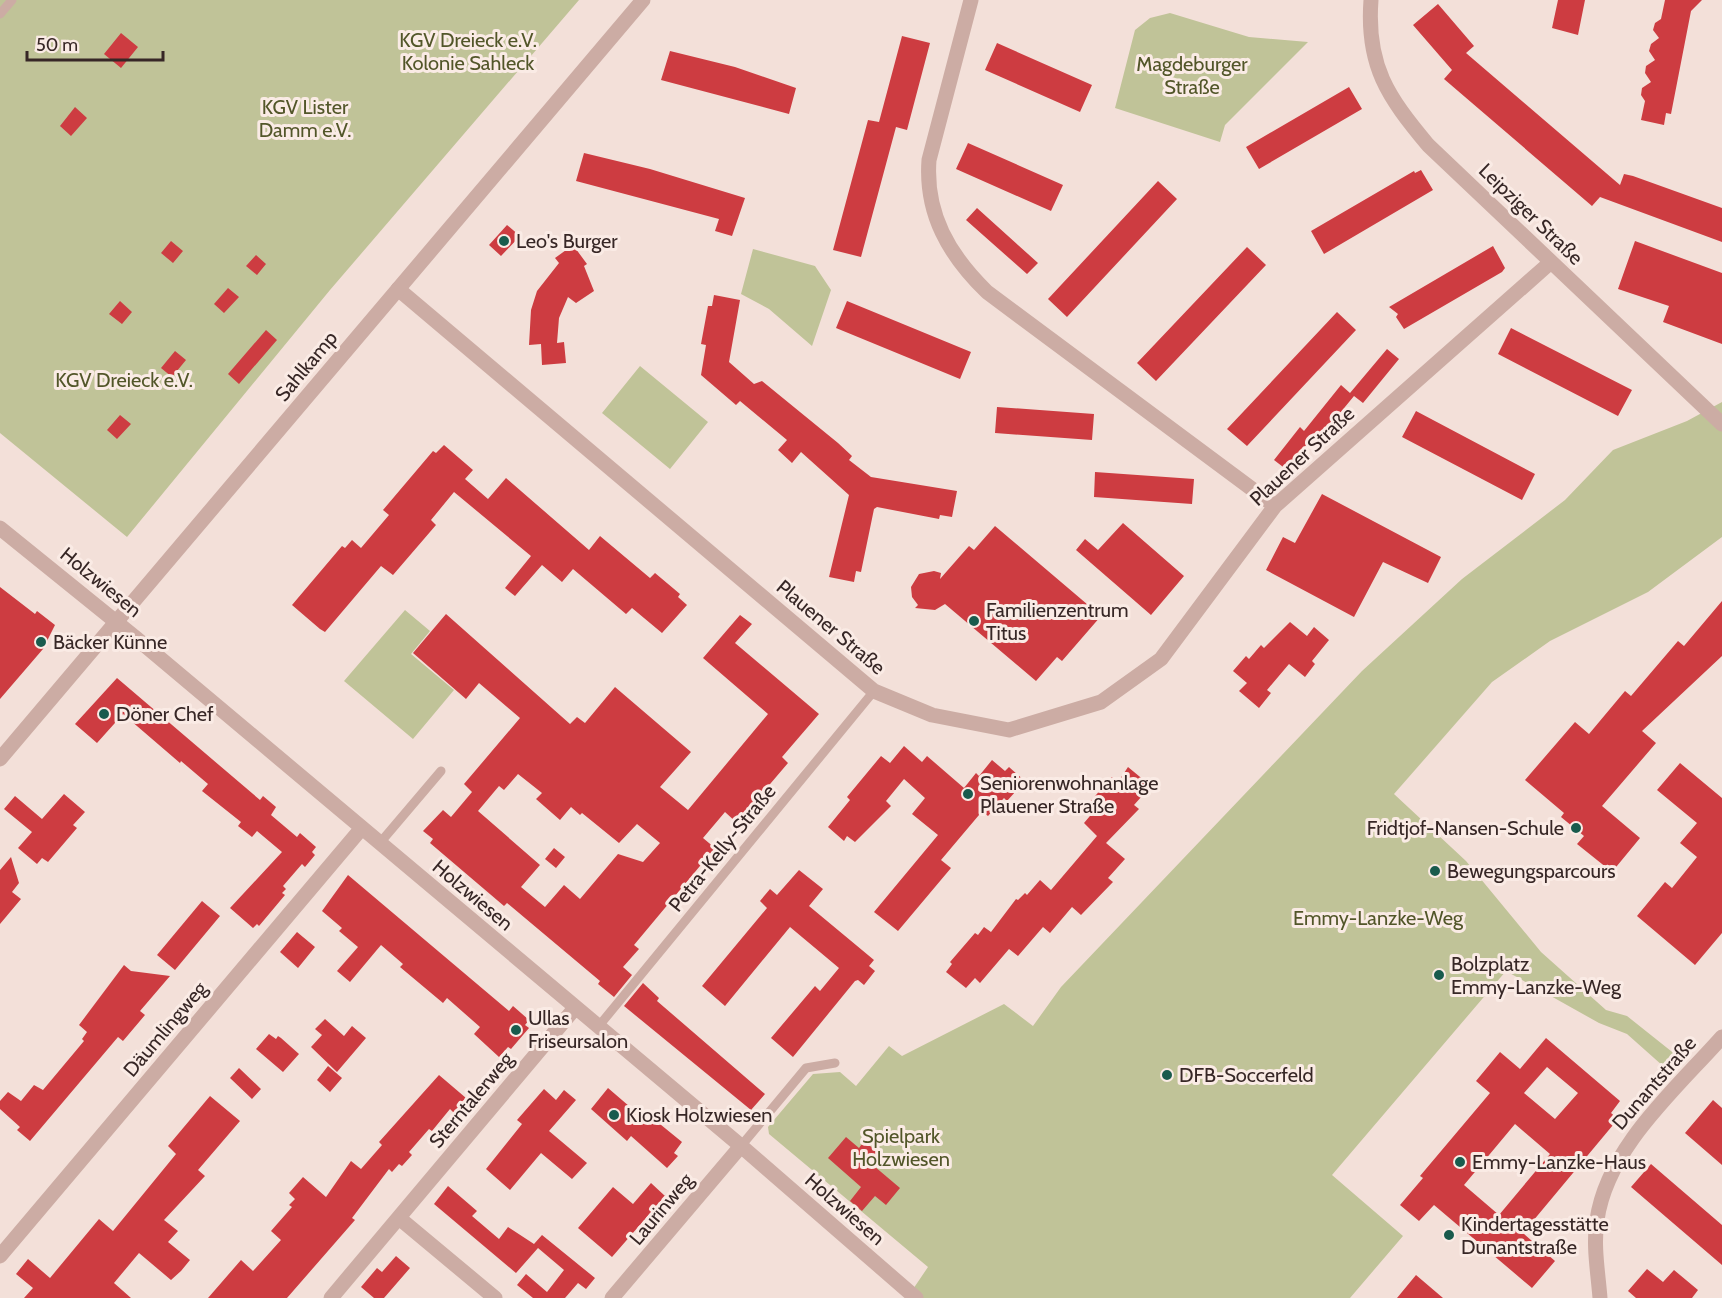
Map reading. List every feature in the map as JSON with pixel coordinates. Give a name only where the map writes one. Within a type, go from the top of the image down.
[{"type":"street","name":"Sahlkamp","points":[[0,759],[643,0]]},
{"type":"street","points":[[971,0],[929,160],[927,183],[933,212],[946,242],[965,270],[987,292],[1275,506]]},
{"type":"street","name":"Leipziger Straße","points":[[1371,0],[1369,18],[1373,54],[1383,85],[1396,107],[1433,150],[1722,424]]},
{"type":"street","name":"Plauener Straße","points":[[398,289],[874,691],[932,715],[1009,730],[1101,702],[1161,659],[1275,506],[1551,262]]},
{"type":"street","name":"Holzwiesen","points":[[0,528],[116,621],[741,1146],[916,1298]]},
{"type":"street","name":"Däumlingweg","points":[[0,1256],[361,829]]},
{"type":"street","name":"Sterntalerweg","points":[[331,1298],[575,1008]]},
{"type":"street","name":"Dunantstraße","points":[[1600,1298],[1595,1247],[1596,1220],[1610,1178],[1626,1145],[1722,1036]]},
{"type":"street","name":"Laurinweg","points":[[612,1298],[741,1146]]},
{"type":"street","points":[[399,1218],[495,1298]]},
{"type":"lane","points":[[0,14],[12,0]]},
{"type":"lane","name":"Petra-Kelly-Straße","points":[[598,1027],[874,691]]},
{"type":"lane","points":[[379,844],[441,771]]},
{"type":"lane","points":[[741,1146],[806,1068],[835,1063]]},
{"type":"green space","points":[[0,0],[579,0],[330,290],[127,537],[0,433]]},
{"type":"green space","name":"Magdeburger Straße","points":[[1170,13],[1249,37],[1308,42],[1225,125],[1220,142],[1115,108],[1135,30],[1150,18]]},
{"type":"green space","points":[[753,249],[815,266],[831,290],[812,346],[769,309],[741,294]]},
{"type":"green space","points":[[640,366],[708,422],[670,469],[602,413]]},
{"type":"green space","points":[[1722,402],[1722,537],[1648,592],[1550,641],[1492,682],[1394,794],[1466,861],[1541,952],[1606,1010],[1627,1016],[1681,1059],[1672,1074],[1627,1034],[1599,1023],[1506,971],[1332,1175],[1403,1236],[1350,1298],[907,1298],[928,1267],[769,1134],[768,1127],[813,1074],[840,1072],[856,1086],[889,1046],[902,1056],[1004,1004],[1033,1026],[1061,987],[1362,671],[1462,579],[1565,500],[1613,450],[1687,421]]},
{"type":"green space","points":[[405,610],[430,631],[411,654],[454,690],[413,739],[344,681]]},
{"type":"building","points":[[1558,0],[1585,0],[1578,35],[1552,28]]},
{"type":"building","points":[[1665,0],[1702,0],[1691,11],[1671,114],[1666,113],[1664,125],[1641,120],[1645,101],[1641,95],[1642,88],[1651,82],[1645,73],[1646,66],[1655,60],[1649,51],[1651,44],[1659,38],[1653,30],[1655,23],[1661,19]]},
{"type":"building","points":[[1438,4],[1474,46],[1466,53],[1620,185],[1624,174],[1633,176],[1722,208],[1722,242],[1600,197],[1592,206],[1444,79],[1452,70],[1413,25]]},
{"type":"building","points":[[121,33],[138,47],[121,68],[104,54]]},
{"type":"building","points":[[902,36],[930,43],[907,130],[896,127],[861,257],[833,250],[868,120],[879,122]]},
{"type":"building","points":[[997,43],[1092,85],[1080,112],[985,70]]},
{"type":"building","points":[[670,51],[735,67],[796,88],[789,114],[661,80]]},
{"type":"building","points":[[1349,87],[1362,109],[1259,169],[1246,147]]},
{"type":"building","points":[[75,107],[87,118],[71,136],[60,126]]},
{"type":"building","points":[[968,143],[1063,185],[1051,211],[956,169]]},
{"type":"building","points":[[584,153],[650,169],[745,198],[732,236],[715,231],[719,219],[576,181]]},
{"type":"building","points":[[1421,170],[1433,190],[1324,254],[1311,231],[1414,171],[1415,173]]},
{"type":"building","points":[[1158,181],[1177,199],[1067,317],[1048,299]]},
{"type":"building","points":[[977,208],[1038,263],[1027,274],[966,220]]},
{"type":"building","name":"Leo's Burger","points":[[507,225],[520,236],[501,256],[489,245]]},
{"type":"building","points":[[171,241],[183,251],[173,263],[161,253]]},
{"type":"building","points":[[1635,241],[1722,273],[1722,344],[1663,322],[1669,306],[1618,289]]},
{"type":"building","points":[[573,245],[587,264],[584,266],[594,291],[576,303],[568,297],[559,318],[557,343],[564,342],[566,363],[542,365],[541,344],[529,345],[531,310],[537,291],[559,263],[555,258]]},
{"type":"building","points":[[1493,246],[1505,268],[1502,272],[1404,329],[1396,317],[1398,314],[1389,307]]},
{"type":"building","points":[[1247,247],[1266,265],[1156,381],[1137,363]]},
{"type":"building","points":[[256,255],[266,264],[257,275],[246,266]]},
{"type":"building","points":[[228,288],[239,297],[224,313],[214,304]]},
{"type":"building","points":[[714,295],[740,300],[729,362],[754,384],[762,381],[838,443],[852,456],[849,460],[871,477],[957,491],[952,517],[940,515],[939,519],[877,507],[874,509],[861,572],[856,571],[854,582],[829,577],[849,495],[801,452],[792,463],[778,450],[787,440],[740,401],[736,405],[701,375],[706,345],[701,344],[708,306],[712,306]]},
{"type":"building","points":[[120,301],[132,312],[122,324],[109,314]]},
{"type":"building","points":[[847,301],[971,352],[960,379],[836,328]]},
{"type":"building","points":[[1337,312],[1356,330],[1247,446],[1227,429]]},
{"type":"building","points":[[1511,328],[1632,390],[1618,416],[1498,354]]},
{"type":"building","points":[[266,330],[277,340],[239,384],[228,374]]},
{"type":"building","points":[[1387,349],[1399,359],[1363,403],[1354,396],[1317,441],[1313,438],[1287,470],[1274,460],[1300,427],[1304,431],[1341,385],[1350,393]]},
{"type":"building","points":[[175,351],[186,360],[172,377],[161,368]]},
{"type":"building","points":[[997,407],[1094,414],[1092,440],[995,433]]},
{"type":"building","points":[[1416,411],[1535,474],[1522,500],[1402,437]]},
{"type":"building","points":[[120,415],[131,424],[117,439],[107,430]]},
{"type":"building","points":[[444,445],[473,470],[465,479],[488,499],[506,478],[589,550],[600,536],[650,578],[655,573],[680,594],[678,597],[687,605],[662,633],[632,608],[626,614],[573,569],[562,582],[542,565],[515,596],[505,588],[531,556],[454,492],[431,520],[436,525],[393,575],[381,566],[325,632],[320,629],[292,605],[342,546],[345,548],[352,540],[361,548],[389,515],[383,510],[433,451],[436,453]]},
{"type":"building","points":[[1095,472],[1194,479],[1192,504],[1094,497]]},
{"type":"building","points":[[1322,494],[1441,557],[1428,583],[1383,562],[1354,617],[1266,570],[1283,537],[1295,543]]},
{"type":"building","points":[[1123,523],[1184,576],[1151,615],[1076,550],[1085,539],[1098,550]]},
{"type":"building","points":[[995,526],[1101,616],[1062,661],[1057,657],[1036,681],[945,604],[935,610],[915,608],[918,605],[912,597],[911,587],[919,574],[934,571],[941,573],[940,579],[969,546],[974,550]]},
{"type":"building","points":[[0,587],[35,614],[37,611],[55,625],[43,649],[0,699]]},
{"type":"building","points":[[1722,601],[1722,656],[1642,731],[1656,743],[1602,806],[1640,838],[1612,872],[1577,844],[1584,836],[1561,817],[1564,813],[1525,780],[1575,722],[1589,734],[1625,691],[1631,696],[1678,641],[1684,646]]},
{"type":"building","points":[[446,614],[570,724],[577,717],[585,723],[615,687],[691,752],[660,787],[688,810],[768,714],[703,658],[740,615],[752,624],[735,643],[819,714],[782,757],[788,763],[737,823],[725,812],[703,838],[715,848],[634,945],[639,949],[623,967],[632,975],[614,997],[598,984],[600,981],[507,903],[504,906],[430,843],[433,839],[423,831],[443,810],[451,817],[472,792],[464,784],[520,718],[479,683],[466,699],[413,653]],"holes":[[[518,774],[542,793],[536,799],[560,820],[571,807],[619,843],[637,824],[660,843],[643,862],[618,854],[580,899],[564,885],[545,907],[521,887],[540,865],[478,811],[499,786],[504,790]]]},
{"type":"building","points":[[1290,622],[1307,636],[1314,627],[1329,640],[1312,661],[1315,664],[1305,677],[1289,664],[1267,690],[1271,693],[1259,708],[1239,691],[1247,683],[1233,671],[1246,656],[1249,659],[1261,645],[1264,648]]},
{"type":"building","points":[[117,678],[260,800],[263,796],[276,807],[271,815],[297,837],[300,833],[316,847],[312,852],[315,855],[305,867],[302,864],[283,886],[286,889],[282,893],[285,895],[259,926],[257,924],[253,928],[230,908],[282,852],[257,831],[252,837],[238,826],[241,822],[202,791],[208,784],[123,714],[97,743],[75,724]]},
{"type":"building","points":[[904,746],[922,762],[927,756],[964,788],[976,773],[979,776],[992,760],[1005,771],[1009,767],[1025,781],[1007,801],[1004,798],[988,816],[983,812],[979,815],[941,860],[951,868],[898,931],[874,912],[938,835],[912,814],[925,798],[904,779],[886,801],[891,806],[855,842],[847,836],[844,841],[828,827],[850,800],[847,797],[881,756],[890,763]]},
{"type":"building","points":[[1680,763],[1722,798],[1722,933],[1695,965],[1637,916],[1665,882],[1672,888],[1697,857],[1680,843],[1697,823],[1657,790]]},
{"type":"building","points":[[1128,767],[1151,786],[1134,805],[1139,809],[1106,843],[1125,859],[1108,878],[1113,882],[1081,915],[1072,907],[1050,933],[1043,927],[1018,956],[1009,949],[980,983],[975,978],[966,988],[946,972],[952,964],[950,962],[975,933],[978,935],[984,927],[991,932],[1016,899],[1018,900],[1025,893],[1027,895],[1040,880],[1051,890],[1097,836],[1084,823],[1095,810],[1088,804],[1112,777],[1118,782]]},
{"type":"building","points":[[64,794],[85,812],[73,825],[77,828],[48,862],[42,858],[37,864],[18,848],[32,832],[4,809],[15,796],[42,819]]},
{"type":"building","points":[[554,848],[565,857],[556,868],[545,859]]},
{"type":"building","points":[[11,857],[19,883],[12,892],[21,899],[0,924],[0,870]]},
{"type":"building","points":[[799,870],[823,889],[809,906],[874,960],[869,966],[875,971],[864,985],[858,980],[855,981],[793,1057],[771,1038],[815,986],[820,991],[839,968],[790,927],[725,1006],[702,986],[767,908],[760,901],[770,889],[777,895]]},
{"type":"building","points":[[348,875],[509,1011],[513,1006],[529,1020],[525,1025],[529,1028],[511,1049],[508,1047],[499,1057],[474,1034],[480,1027],[447,998],[443,1003],[400,967],[403,964],[381,945],[350,982],[337,971],[358,947],[339,931],[342,928],[322,911]]},
{"type":"building","points":[[202,901],[220,916],[175,970],[157,955]]},
{"type":"building","points":[[297,932],[315,947],[298,968],[280,952]]},
{"type":"building","points":[[124,965],[131,971],[170,976],[140,1011],[145,1015],[123,1041],[118,1037],[30,1141],[17,1130],[20,1127],[0,1109],[0,1101],[8,1092],[21,1101],[34,1085],[43,1090],[84,1041],[82,1039],[87,1032],[79,1025]]},
{"type":"building","points":[[643,983],[659,998],[657,1001],[765,1094],[751,1110],[624,1006]]},
{"type":"building","points":[[325,1019],[344,1036],[352,1026],[366,1038],[337,1072],[311,1047],[322,1035],[315,1029]]},
{"type":"building","points":[[269,1034],[276,1039],[278,1036],[299,1054],[283,1072],[256,1049]]},
{"type":"building","name":"Emmy-Lanzke-Haus","points":[[1546,1038],[1620,1101],[1611,1113],[1618,1119],[1523,1233],[1555,1261],[1532,1288],[1434,1205],[1419,1221],[1400,1205],[1423,1178],[1420,1176],[1490,1093],[1476,1081],[1500,1052],[1520,1069]],"holes":[[[1547,1067],[1578,1093],[1555,1119],[1524,1093]],[[1515,1124],[1550,1154],[1499,1215],[1464,1185]]]},
{"type":"building","points":[[328,1066],[342,1078],[330,1092],[317,1080]]},
{"type":"building","points":[[239,1068],[261,1089],[252,1099],[230,1078]]},
{"type":"building","points":[[439,1075],[466,1098],[454,1113],[450,1109],[432,1131],[429,1129],[409,1152],[412,1155],[402,1166],[399,1164],[392,1172],[389,1169],[352,1218],[355,1220],[287,1298],[208,1298],[241,1260],[253,1271],[281,1240],[271,1231],[292,1207],[289,1205],[295,1199],[289,1193],[303,1177],[326,1197],[351,1161],[361,1169],[382,1145],[379,1142]]},
{"type":"building","points":[[608,1088],[651,1125],[655,1120],[682,1142],[674,1153],[678,1156],[667,1168],[631,1136],[627,1141],[591,1109]]},
{"type":"building","points":[[544,1089],[556,1100],[564,1090],[576,1100],[549,1131],[587,1163],[572,1179],[541,1153],[510,1190],[486,1169],[522,1124],[517,1120]]},
{"type":"building","points":[[210,1096],[240,1121],[198,1170],[205,1176],[164,1220],[178,1231],[168,1242],[190,1260],[181,1271],[171,1280],[139,1253],[114,1283],[131,1298],[24,1298],[33,1288],[16,1274],[28,1259],[50,1278],[99,1219],[113,1231],[176,1154],[168,1146]]},
{"type":"building","points":[[1713,1100],[1722,1108],[1722,1165],[1685,1133]]},
{"type":"building","points":[[846,1137],[859,1148],[864,1141],[882,1156],[874,1166],[900,1188],[886,1205],[875,1196],[862,1211],[850,1201],[861,1187],[828,1158]]},
{"type":"building","points":[[1651,1164],[1722,1225],[1722,1265],[1631,1187]]},
{"type":"building","points":[[651,1183],[665,1196],[612,1257],[578,1228],[613,1187],[633,1204]]},
{"type":"building","points":[[448,1186],[477,1211],[472,1216],[499,1239],[508,1227],[534,1244],[542,1235],[595,1278],[586,1289],[578,1283],[565,1298],[533,1298],[517,1285],[526,1274],[547,1292],[564,1270],[538,1248],[516,1273],[434,1204]]},
{"type":"building","points":[[396,1256],[410,1268],[384,1298],[374,1298],[361,1287],[377,1268],[382,1272]]},
{"type":"building","points":[[1647,1269],[1663,1282],[1674,1270],[1698,1290],[1692,1298],[1636,1298],[1628,1291]]},
{"type":"building","points":[[1416,1275],[1443,1298],[1397,1298]]},
{"type":"place","name":"Leo's Burger","points":[[504,241]]},
{"type":"place","name":"Familienzentrum Titus","points":[[974,621]]},
{"type":"place","name":"Bäcker Künne","points":[[41,642]]},
{"type":"place","name":"Döner Chef","points":[[104,714]]},
{"type":"place","name":"Seniorenwohnanlage Plauener Straße","points":[[968,794]]},
{"type":"place","name":"Fridtjof-Nansen-Schule","points":[[1576,828]]},
{"type":"place","name":"Bewegungsparcours","points":[[1435,871]]},
{"type":"place","name":"Bolzplatz Emmy-Lanzke-Weg","points":[[1439,975]]},
{"type":"place","name":"Ullas Friseursalon","points":[[516,1030]]},
{"type":"place","name":"DFB-Soccerfeld","points":[[1167,1075]]},
{"type":"place","name":"Kiosk Holzwiesen","points":[[614,1115]]},
{"type":"place","name":"Emmy-Lanzke-Haus","points":[[1460,1162]]},
{"type":"place","name":"Kindertagesstätte Dunantstraße","points":[[1449,1235]]},
{"type":"park label","name":"KGV Dreieck e.V. Kolonie Sahleck","points":[[468,52]]},
{"type":"park label","name":"KGV Lister Damm e.V.","points":[[305,118]]},
{"type":"park label","name":"KGV Dreieck e.V.","points":[[124,380]]},
{"type":"park label","name":"Emmy-Lanzke-Weg","points":[[1378,918]]},
{"type":"park label","name":"Spielpark Holzwiesen","points":[[901,1148]]}]
